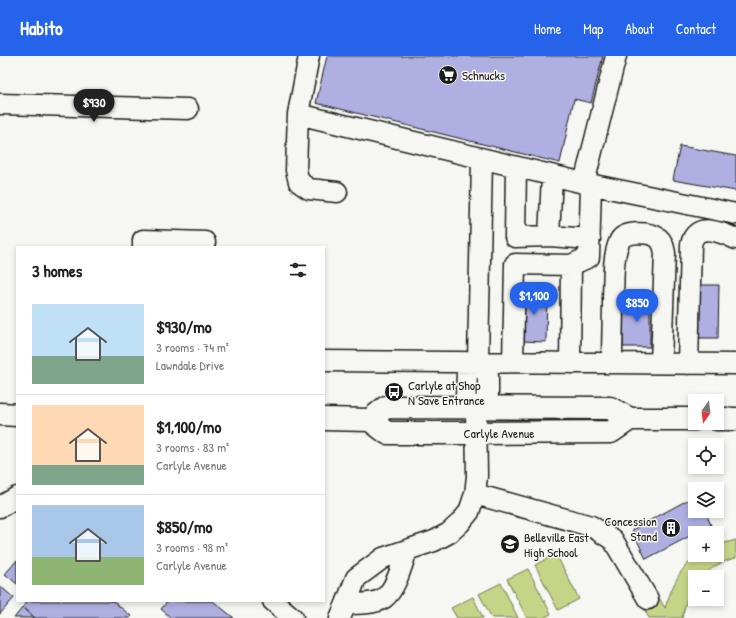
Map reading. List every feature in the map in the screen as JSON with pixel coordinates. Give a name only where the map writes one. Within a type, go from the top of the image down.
[{"type":"main road","name":"Carlyle Avenue","points":[[630,419],[611,432],[476,433],[387,433],[370,420],[386,407],[610,408],[630,419],[688,419]]},
{"type":"main road","points":[[0,414],[16,414]]},
{"type":"main road","points":[[325,419],[370,420]]},
{"type":"main road","points":[[724,419],[736,419]]},
{"type":"street","points":[[309,56],[298,114],[296,170],[299,182],[309,189],[337,192]]},
{"type":"street","points":[[513,362],[515,264],[571,265],[589,257],[590,239],[588,184],[616,56]]},
{"type":"street","points":[[0,104],[188,109]]},
{"type":"street","points":[[298,114],[552,176],[736,214]]},
{"type":"street","points":[[343,611],[356,578],[383,558],[443,537],[455,529],[469,512],[475,494],[477,461],[476,408],[466,395],[467,373],[478,361],[482,159]]},
{"type":"street","points":[[516,167],[515,237],[549,236],[590,239]]},
{"type":"street","points":[[549,236],[552,176]]},
{"type":"street","points":[[688,364],[692,237],[698,232],[706,230],[715,231],[734,239]]},
{"type":"street","points":[[612,363],[614,268],[618,248],[621,238],[629,234],[646,234],[658,237],[663,245],[665,253],[661,364]]},
{"type":"street","points":[[143,246],[143,240],[205,242],[204,246]]},
{"type":"street","points":[[570,363],[571,265]]},
{"type":"street","points":[[325,361],[736,364]]},
{"type":"street","points":[[475,494],[591,526],[613,540],[648,599]]},
{"type":"street","points":[[0,507],[16,498]]},
{"type":"street","points":[[343,611],[383,599],[393,589],[407,550]]},
{"type":"street","points":[[274,602],[293,618]]},
{"type":"green space","points":[[736,540],[736,558],[724,562],[724,543]]},
{"type":"green space","points":[[556,554],[579,599],[558,610],[535,565]]},
{"type":"green space","points":[[690,562],[724,562],[710,570],[688,570],[688,596],[682,618],[649,618],[642,605],[658,596],[665,608],[677,579]]},
{"type":"green space","points":[[528,569],[551,614],[543,618],[527,618],[507,579]]},
{"type":"green space","points":[[501,583],[518,618],[492,618],[479,594]]},
{"type":"green space","points":[[473,597],[483,618],[457,618],[451,608]]},
{"type":"building","points":[[327,56],[603,56],[591,103],[574,99],[560,163],[316,103]]},
{"type":"building","points":[[680,146],[736,156],[736,191],[673,180]]},
{"type":"building","points":[[696,285],[719,285],[718,338],[694,338]]},
{"type":"building","points":[[547,291],[546,342],[521,341],[521,292]]},
{"type":"building","points":[[624,298],[650,298],[650,347],[623,347]]},
{"type":"building","name":"Concession Stand","points":[[688,500],[688,518],[708,518],[711,525],[688,526],[688,537],[646,559],[632,530]]},
{"type":"building","points":[[16,561],[16,583],[5,574]]},
{"type":"building","points":[[0,586],[14,598],[0,614]]},
{"type":"building","points":[[27,602],[114,602],[131,616],[130,618],[35,618],[23,607]]},
{"type":"building","points":[[167,602],[214,602],[234,618],[171,618],[161,609]]},
{"type":"building","points":[[23,607],[35,618],[14,618]]},
{"type":"place","name":"Schnucks","points":[[448,75]]},
{"type":"place","name":"Carlyle at Shop N Save Entrance","points":[[394,392]]},
{"type":"place","name":"Concession Stand","points":[[671,528]]},
{"type":"place","name":"Belleville East High School","points":[[510,544]]}]
